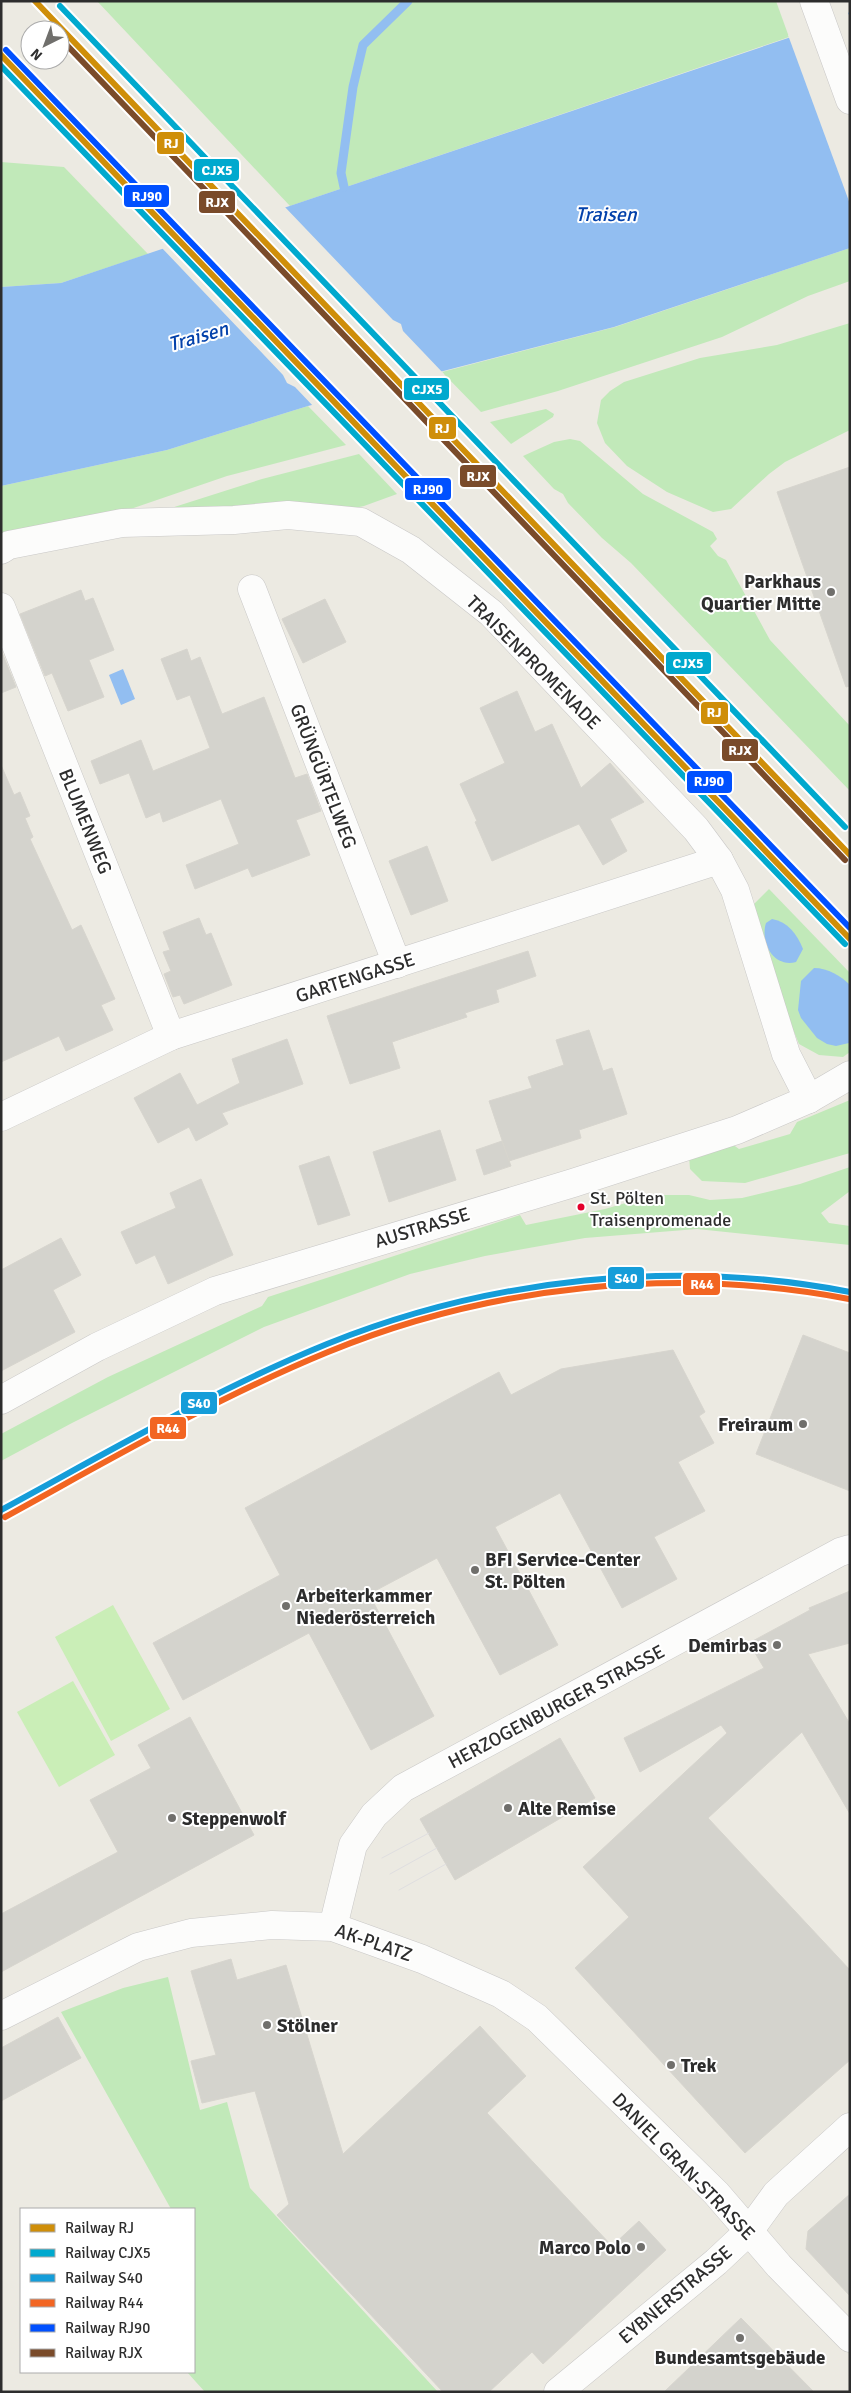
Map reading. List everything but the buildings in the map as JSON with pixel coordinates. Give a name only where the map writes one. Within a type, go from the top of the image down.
[{"type":"street","points":[[814,1],[850,100]]},
{"type":"street","name":"TRAISENPROMENADE","points":[[1,550],[9,545],[122,523],[234,520],[288,515],[361,522],[411,550],[491,613],[696,829],[719,860],[735,890],[786,1054],[809,1099]]},
{"type":"street","name":"GRÜNGÜRTELWEG","points":[[252,589],[397,964]]},
{"type":"street","name":"BLUMENWEG","points":[[1,607],[171,1036]]},
{"type":"street","name":"GARTENGASSE","points":[[1,1117],[171,1036],[719,860]]},
{"type":"street","name":"AUSTRASSE","points":[[1,1400],[97,1346],[215,1291],[573,1183],[737,1130],[809,1099],[850,1074]]},
{"type":"street","name":"HERZOGENBURGER STRASSE","points":[[333,1926],[353,1845],[374,1815],[403,1788],[840,1552],[850,1549]]},
{"type":"street","name":"AK-PLATZ","points":[[1,2016],[138,1947],[192,1933],[272,1925],[333,1926],[460,1974],[501,1994],[537,2018]]},
{"type":"street","name":"DANIEL GRAN-STRASSE","points":[[537,2018],[716,2193],[779,2266],[850,2338]]},
{"type":"street","name":"EYBNERSTRASSE","points":[[558,2392],[716,2262],[748,2231],[776,2194],[850,2127]]},
{"type":"green space","points":[[97,1],[776,1],[789,37],[290,206]]},
{"type":"green space","points":[[1,162],[64,167],[148,254],[61,283],[1,287]]},
{"type":"green space","points":[[850,248],[850,281],[808,296],[722,337],[558,391],[481,412],[442,372],[615,327]]},
{"type":"green space","points":[[850,323],[850,430],[785,462],[731,509],[713,512],[667,492],[627,466],[605,443],[597,423],[601,400],[610,391],[624,382],[700,358],[777,345]]},
{"type":"green space","points":[[308,406],[346,445],[227,476],[119,513],[1,538],[1,486],[167,450]]},
{"type":"green space","points":[[546,409],[554,414],[553,417],[511,444],[490,422]]},
{"type":"green space","points":[[570,439],[580,441],[643,494],[713,532],[717,539],[710,546],[718,556],[726,560],[770,640],[850,726],[850,791],[631,563],[602,538],[568,503],[563,494],[554,489],[523,456],[554,442]]},
{"type":"green space","points":[[359,454],[397,494],[364,506],[345,510],[168,509],[262,479]]},
{"type":"green space","points":[[769,889],[850,973],[850,1052],[843,1057],[819,1055],[799,1044],[790,1022],[754,904]]},
{"type":"green space","points":[[850,1100],[850,1153],[745,1183],[702,1181],[690,1169],[689,1156],[732,1144],[739,1149],[790,1134],[797,1122]]},
{"type":"green space","points":[[850,1167],[850,1191],[821,1213],[829,1223],[850,1226],[850,1245],[697,1229],[585,1238],[485,1256],[410,1274],[264,1327],[72,1423],[1,1461],[1,1434],[108,1377],[262,1306],[268,1297],[520,1215],[526,1225],[605,1209],[653,1195],[689,1195],[710,1200],[742,1198],[800,1184]]},
{"type":"green space","points":[[113,1605],[170,1709],[111,1741],[55,1637]]},
{"type":"green space","points":[[73,1681],[115,1755],[59,1787],[17,1712]]},
{"type":"green space","points":[[168,1977],[200,2110],[227,2102],[250,2188],[438,2392],[205,2392],[188,2373],[195,2373],[195,2208],[170,2208],[61,2012],[123,1988]]},
{"type":"water","name":"Traisen","points":[[850,12],[850,248],[614,327],[308,406],[167,450],[1,486],[1,287],[61,283],[803,33]]},
{"type":"water","points":[[123,669],[135,699],[121,705],[109,675]]},
{"type":"water","points":[[772,919],[783,923],[798,938],[803,949],[796,962],[788,963],[781,961],[770,952],[765,938],[765,930],[766,923]]},
{"type":"water","points":[[814,968],[834,973],[850,985],[849,1043],[836,1046],[827,1044],[817,1038],[801,1018],[798,1010],[801,981]]},
{"type":"pier","points":[[847,11],[850,17],[850,204],[788,35]]},
{"type":"pier","points":[[283,205],[393,320],[401,324],[403,331],[444,374],[314,407],[295,387],[287,383],[283,375],[161,247]]},
{"type":"waterway","points":[[344,187],[341,173],[353,87],[363,45],[408,1]]},
{"type":"tram line","points":[[382,1858],[429,1833]]},
{"type":"tram line","points":[[390,1874],[437,1848]]},
{"type":"tram line","points":[[399,1890],[446,1864]]},
{"type":"rail line","name":"RJ","points":[[35,1],[850,855]]},
{"type":"rail line","name":"CJX5","points":[[60,6],[845,827]]},
{"type":"rail line","name":"RJX","points":[[70,48],[845,860]]},
{"type":"rail line","name":"RJ90","points":[[6,50],[850,928]]},
{"type":"rail line","name":"RJ","points":[[1,55],[850,939]]},
{"type":"rail line","name":"CJX5","points":[[1,66],[845,944]]},
{"type":"rail line","name":"S40","points":[[1,1510],[162,1422],[243,1381],[327,1344],[389,1321],[453,1303],[585,1280],[651,1276],[718,1276],[784,1282],[850,1292]]},
{"type":"rail line","name":"R44","points":[[5,1517],[164,1430],[286,1370],[390,1329],[454,1311],[519,1297],[585,1288],[651,1284],[718,1284],[784,1289],[849,1299]]},
{"type":"place","name":"Parkhaus Quartier Mitte","points":[[831,592]]},
{"type":"place","name":"St. Pölten Traisenpromenade","points":[[581,1207]]},
{"type":"place","name":"Freiraum","points":[[803,1424]]},
{"type":"place","name":"BFI Service-Center St. Pölten","points":[[475,1570]]},
{"type":"place","name":"Arbeiterkammer Niederösterreich","points":[[286,1606]]},
{"type":"place","name":"Demirbas","points":[[777,1645]]},
{"type":"place","name":"Alte Remise","points":[[508,1808]]},
{"type":"place","name":"Steppenwolf","points":[[172,1818]]},
{"type":"place","name":"Stölner","points":[[267,2025]]},
{"type":"place","name":"Trek","points":[[671,2065]]},
{"type":"place","name":"Marco Polo","points":[[641,2247]]},
{"type":"place","name":"Bundesamtsgebäude","points":[[740,2338]]}]
